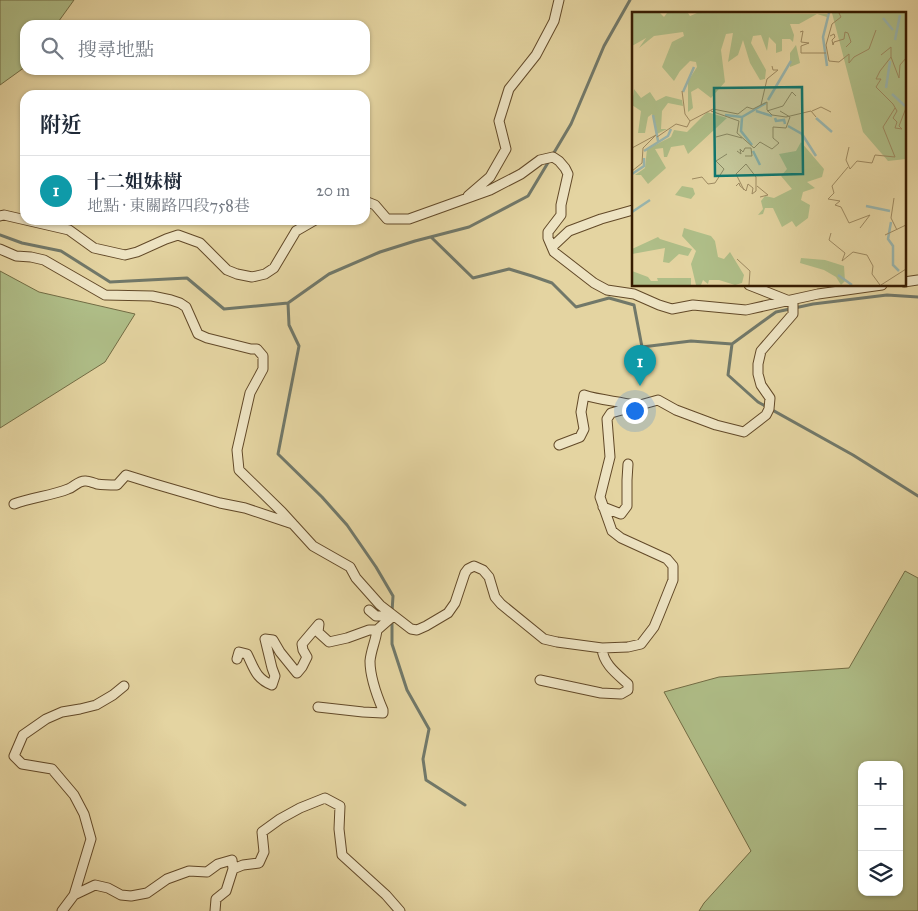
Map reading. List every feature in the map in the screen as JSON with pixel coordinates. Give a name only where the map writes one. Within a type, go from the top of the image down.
[{"type":"street","points":[[463,200],[490,178],[506,149],[499,122],[509,89],[536,55],[554,21],[559,0]]},
{"type":"street","points":[[370,203],[375,205],[387,219],[409,219],[490,190],[543,160],[553,157],[559,161],[568,174],[561,205],[561,215],[548,232],[548,238],[554,252],[606,290],[634,294],[659,305],[672,308],[694,305],[746,310],[818,294],[875,286]]},
{"type":"street","points":[[552,247],[569,231],[632,210]]},
{"type":"street","points":[[0,216],[4,215],[20,219]]},
{"type":"street","points":[[47,225],[69,230],[94,248],[125,255],[178,235],[200,243],[227,270],[252,277],[264,274],[274,268],[296,231],[306,225]]},
{"type":"street","points":[[0,249],[16,256],[44,260],[105,295],[152,296],[180,303],[186,307],[198,334],[207,338],[257,349],[263,356],[263,369],[250,393],[244,415],[236,450],[239,470],[282,512],[313,546],[350,567],[356,578],[380,605],[411,630],[417,630],[426,626],[448,613],[455,603],[465,573],[474,566],[484,570],[489,577],[495,597],[501,604],[544,639],[602,648],[628,647],[641,644],[654,627],[673,580],[673,566],[667,559],[621,538],[612,531],[600,497],[610,457],[607,419],[611,413],[658,400],[676,410],[744,432],[766,415],[769,409],[770,398],[760,385],[758,364],[761,351],[793,314],[793,304],[752,286]]},
{"type":"street","points":[[559,445],[580,437],[584,429],[582,412],[584,395],[636,406]]},
{"type":"street","points":[[603,507],[621,514],[627,506],[628,464]]},
{"type":"street","points":[[14,504],[26,499],[68,490],[78,482],[86,481],[96,484],[117,485],[126,475],[220,503],[245,508],[293,524]]},
{"type":"street","points":[[369,610],[376,616],[393,616]]},
{"type":"street","points":[[318,707],[383,713],[370,660],[377,630],[393,616]]},
{"type":"street","points":[[237,660],[239,652],[248,654],[256,672],[265,682],[272,685],[275,676],[265,639],[273,640],[297,673],[307,657],[302,644],[319,624],[318,632],[329,642],[369,630],[377,630]]},
{"type":"street","points":[[540,680],[600,693],[621,694],[628,690],[628,684],[609,666],[602,655],[602,648]]},
{"type":"street","points":[[62,911],[74,895],[91,839],[84,814],[74,795],[52,770],[22,764],[14,756],[23,735],[46,719],[62,712],[96,705],[124,686]]},
{"type":"street","points":[[233,869],[243,865],[259,863],[264,852],[262,832],[300,808],[325,798],[340,806],[339,830],[342,854],[386,895],[400,911]]},
{"type":"street","points":[[74,895],[95,885],[108,888],[121,895],[131,896],[147,893],[167,879],[189,872],[207,872],[218,864],[232,860],[233,869],[226,891],[216,899],[215,911]]},
{"type":"green space","points":[[0,0],[74,0],[60,20],[20,20],[20,71],[0,85]]},
{"type":"green space","points":[[0,271],[39,292],[135,314],[105,362],[0,428]]},
{"type":"green space","points":[[905,571],[918,578],[918,911],[699,911],[751,851],[664,692],[719,677],[849,668]]},
{"type":"waterway","points":[[552,156],[571,124],[604,46],[630,0]]},
{"type":"waterway","points":[[0,235],[22,243],[61,251],[110,282],[187,278],[224,309],[288,303],[329,274],[380,252],[469,227],[528,196],[549,161]]},
{"type":"waterway","points":[[431,237],[473,278],[509,269],[552,283],[576,307],[609,298],[634,305],[642,347],[691,341],[732,344],[728,375],[758,402],[853,455],[918,496]]},
{"type":"waterway","points":[[732,344],[776,312],[813,304],[887,295],[918,297]]},
{"type":"waterway","points":[[288,303],[289,325],[299,346],[278,454],[322,497],[347,525],[376,567],[393,596],[392,612]]},
{"type":"waterway","points":[[392,619],[392,644],[407,690],[429,729],[423,759],[426,780],[465,805]]},
{"type":"place","name":"十二姐妹樹","points":[[640,386]]}]
